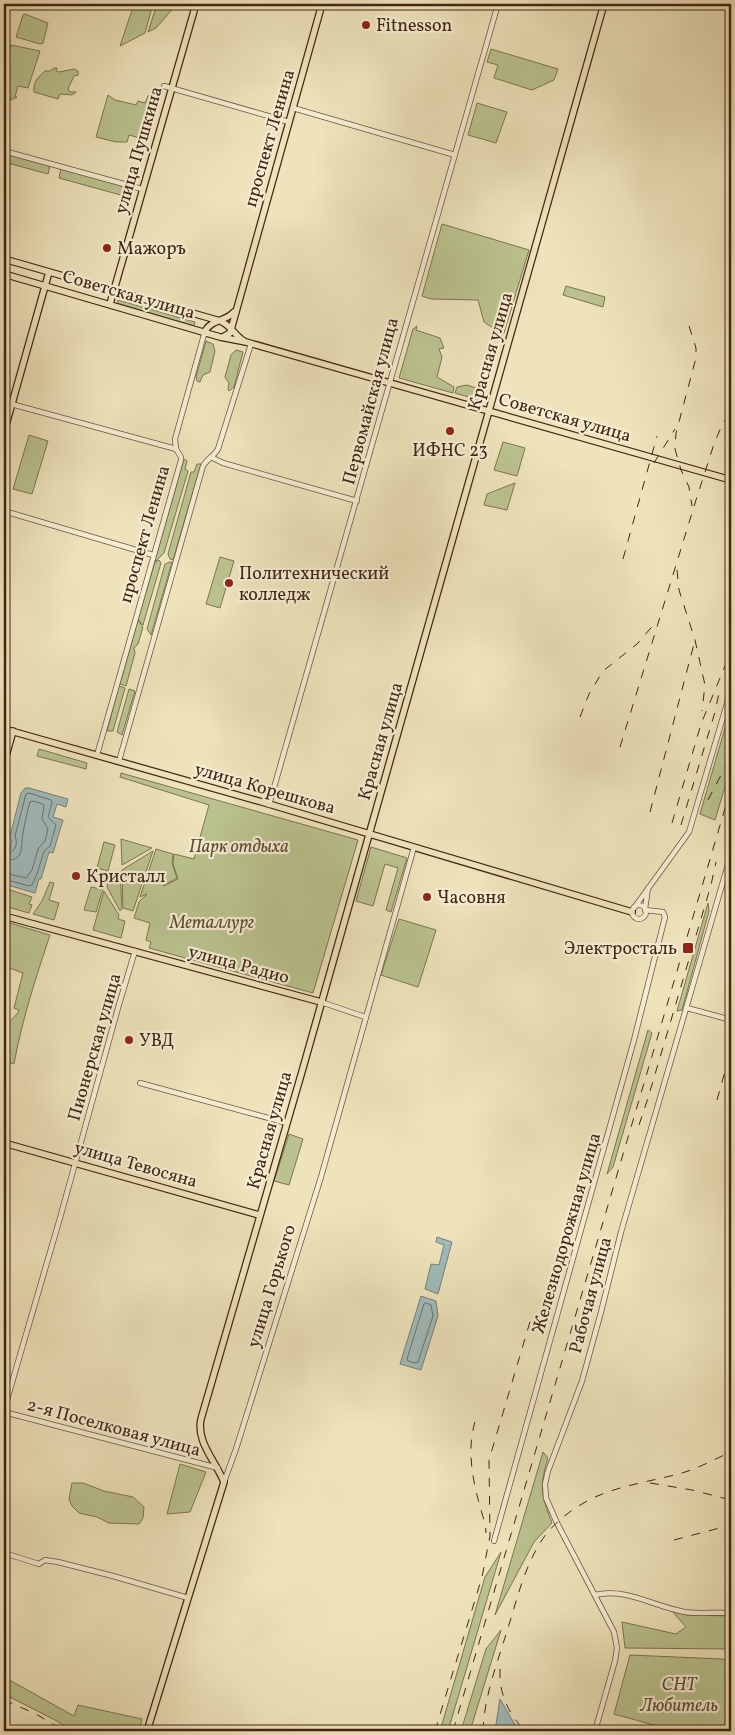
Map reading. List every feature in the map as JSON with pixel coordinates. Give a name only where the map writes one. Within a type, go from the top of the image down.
[{"type":"main road","name":"улица Пушкина","points":[[110,304],[196,4]]},
{"type":"main road","name":"проспект Ленина","points":[[231,329],[322,4]]},
{"type":"main road","name":"Красная улица","points":[[224,1482],[201,1438],[200,1427],[604,4]]},
{"type":"main road","name":"Советская улица","points":[[4,259],[220,321]]},
{"type":"main road","points":[[4,432],[49,272]]},
{"type":"main road","name":"Советская улица","points":[[4,274],[205,331],[220,337],[248,343],[731,480]]},
{"type":"main road","points":[[212,334],[210,327],[212,323],[227,319],[236,310]]},
{"type":"main road","points":[[220,321],[231,329],[228,335],[220,337]]},
{"type":"main road","name":"проспект Ленина","points":[[205,331],[212,323]]},
{"type":"main road","name":"Советская улица","points":[[231,329],[238,337],[248,343]]},
{"type":"main road","name":"улица Корешкова","points":[[4,729],[414,848],[436,851],[633,910]]},
{"type":"main road","points":[[4,763],[12,731]]},
{"type":"main road","name":"улица Радио","points":[[4,916],[321,1002]]},
{"type":"main road","name":"улица Тевосяна","points":[[4,1142],[260,1215]]},
{"type":"main road","name":"улица Горького","points":[[147,1731],[224,1482]]},
{"type":"street","name":"Первомайская улица","points":[[269,805],[498,4]]},
{"type":"street","points":[[164,86],[289,122]]},
{"type":"street","points":[[293,108],[455,155]]},
{"type":"street","points":[[4,151],[142,189]]},
{"type":"street","name":"проспект Ленина","points":[[96,755],[181,460],[180,454],[176,449],[175,438],[205,331]]},
{"type":"street","points":[[119,761],[203,466],[218,449],[248,343]]},
{"type":"street","points":[[4,402],[176,449]]},
{"type":"street","points":[[211,457],[223,463],[357,501]]},
{"type":"street","points":[[4,511],[153,555]]},
{"type":"street","points":[[648,887],[644,916],[640,919],[634,918],[633,910],[648,887],[689,832],[731,690]]},
{"type":"street","name":"улица Горького","points":[[224,1482],[316,1192],[414,848]]},
{"type":"street","name":"Рабочая улица","points":[[595,1731],[617,1648],[614,1632],[557,1523],[546,1498],[545,1484],[548,1471],[582,1381],[621,1232],[659,1099],[688,1008],[731,854]]},
{"type":"street","points":[[633,910],[640,906],[645,910]]},
{"type":"street","name":"Железнодорожная улица","points":[[494,1541],[634,1040],[662,931],[665,913],[645,910]]},
{"type":"street","name":"Пионерская улица","points":[[4,1411],[135,951]]},
{"type":"street","points":[[321,1002],[365,1017]]},
{"type":"street","points":[[688,1008],[731,1020]]},
{"type":"street","points":[[140,1084],[287,1123]]},
{"type":"street","name":"2-я Поселковая улица","points":[[4,1411],[218,1468]]},
{"type":"street","points":[[4,1553],[39,1564],[46,1560],[58,1562],[188,1598]]},
{"type":"street","points":[[595,1596],[606,1592],[618,1593],[685,1612],[731,1613]]},
{"type":"green space","points":[[134,4],[137,4],[139,7],[143,4],[153,4],[145,33],[120,46]]},
{"type":"green space","points":[[157,4],[175,6],[156,28],[148,32]]},
{"type":"green space","points":[[25,14],[48,23],[43,43],[40,44],[16,37]]},
{"type":"green space","points":[[11,45],[40,51],[28,88],[18,86],[15,97],[17,97],[11,100],[10,97],[4,94],[4,72]]},
{"type":"green space","points":[[491,49],[558,69],[554,80],[532,90],[494,78],[498,65],[487,62]]},
{"type":"green space","points":[[57,68],[56,71],[59,72],[74,69],[78,71],[78,75],[74,76],[68,89],[70,92],[76,92],[72,95],[60,94],[58,99],[34,92],[34,85],[38,78],[45,71],[50,71]]},
{"type":"green space","points":[[156,92],[159,93],[147,140],[129,135],[127,142],[116,142],[96,137],[108,95],[115,100],[136,105],[138,101],[145,103],[148,96]]},
{"type":"green space","points":[[477,103],[507,112],[496,143],[468,135]]},
{"type":"green space","points":[[4,152],[50,165],[48,174],[4,162]]},
{"type":"green space","points":[[61,168],[131,187],[128,197],[59,178]]},
{"type":"green space","points":[[442,224],[529,250],[504,333],[501,336],[484,322],[478,300],[431,299],[422,296]]},
{"type":"green space","points":[[566,286],[605,297],[603,307],[563,295]]},
{"type":"green space","points":[[118,300],[195,322],[194,326],[117,303]]},
{"type":"green space","points":[[417,326],[416,330],[440,338],[444,348],[439,349],[442,357],[437,377],[454,387],[453,393],[399,378],[413,329]]},
{"type":"green space","points":[[206,341],[213,344],[215,351],[210,372],[203,375],[200,382],[197,381],[196,377]]},
{"type":"green space","points":[[236,350],[243,352],[234,387],[229,391],[229,383],[225,377],[231,355]]},
{"type":"green space","points":[[467,385],[482,390],[482,401],[455,393],[457,387]]},
{"type":"green space","points":[[29,435],[48,441],[32,494],[13,489]]},
{"type":"green space","points":[[503,442],[525,448],[517,476],[494,470]]},
{"type":"green space","points":[[184,459],[187,461],[185,469],[188,471],[164,553],[156,561],[155,560]]},
{"type":"green space","points":[[197,464],[201,464],[173,560],[170,559],[168,554],[191,472],[194,472]]},
{"type":"green space","points":[[515,483],[507,510],[484,505],[487,494]]},
{"type":"green space","points":[[220,557],[234,561],[220,608],[206,604]]},
{"type":"green space","points":[[159,560],[161,563],[143,625],[138,619],[155,562]]},
{"type":"green space","points":[[172,562],[151,635],[147,629],[165,564]]},
{"type":"green space","points":[[138,620],[143,627],[138,644],[134,648],[135,653],[126,686],[120,684]]},
{"type":"green space","points":[[119,686],[125,688],[113,731],[107,731]]},
{"type":"green space","points":[[129,689],[135,691],[122,735],[117,732]]},
{"type":"green space","points":[[731,707],[731,767],[715,820],[700,814]]},
{"type":"green space","points":[[39,749],[87,763],[86,769],[37,756]]},
{"type":"green space","points":[[121,773],[358,840],[313,993],[149,948],[151,942],[146,940],[150,923],[134,918],[139,902],[147,894],[140,897],[156,849],[173,854],[172,863],[177,878],[163,886],[178,879],[173,864],[174,854],[194,859],[209,805],[120,777]]},
{"type":"green space","points":[[121,839],[152,848],[122,865]]},
{"type":"green space","points":[[104,842],[115,845],[108,871],[97,868]]},
{"type":"green space","points":[[371,847],[407,858],[391,912],[386,910],[398,868],[385,864],[373,906],[356,901]]},
{"type":"green space","points":[[153,851],[133,911],[123,908],[122,870]]},
{"type":"green space","points":[[120,871],[122,909],[120,911],[107,887],[109,877]]},
{"type":"green space","points":[[50,882],[54,883],[49,900],[59,903],[54,920],[33,914],[42,901]]},
{"type":"green space","points":[[91,887],[100,889],[101,887],[103,889],[96,912],[84,910]]},
{"type":"green space","points":[[4,888],[32,897],[29,904],[32,905],[29,913],[4,906]]},
{"type":"green space","points":[[104,891],[119,915],[118,919],[125,921],[121,938],[93,930]]},
{"type":"green space","points":[[708,903],[709,911],[682,1010],[677,1011]]},
{"type":"green space","points":[[399,919],[436,930],[418,987],[381,975]]},
{"type":"green space","points":[[10,923],[50,935],[25,1015],[14,1064],[4,1061],[6,1030],[9,1022],[19,1010],[14,1008],[23,973],[4,966],[4,946]]},
{"type":"green space","points":[[648,1030],[652,1033],[613,1167],[607,1174]]},
{"type":"green space","points":[[289,1134],[303,1139],[289,1185],[274,1181]]},
{"type":"green space","points":[[543,1452],[548,1458],[543,1477],[542,1491],[552,1523],[534,1542],[495,1615]]},
{"type":"green space","points":[[180,1464],[206,1472],[190,1512],[167,1514]]},
{"type":"green space","points":[[72,1483],[83,1483],[104,1491],[133,1497],[144,1507],[143,1518],[139,1524],[109,1523],[97,1517],[79,1513],[72,1506],[69,1499]]},
{"type":"green space","points":[[501,1552],[448,1731],[440,1731],[485,1577]]},
{"type":"green space","points":[[672,1611],[687,1615],[731,1616],[731,1649],[625,1648],[622,1622],[676,1634],[686,1627]]},
{"type":"green space","points":[[501,1630],[470,1731],[461,1731],[486,1649]]},
{"type":"green space","name":"СНТ Любитель","points":[[630,1655],[731,1661],[731,1731],[675,1731],[614,1714]]},
{"type":"green space","points":[[4,1677],[74,1716],[78,1705],[142,1719],[139,1731],[73,1731],[4,1694]]},
{"type":"water","points":[[25,788],[68,799],[66,807],[57,804],[53,817],[63,820],[53,853],[49,852],[35,893],[4,884],[4,857],[6,848],[10,849],[12,840],[9,840],[21,793]]},
{"type":"water","points":[[437,1237],[452,1242],[438,1294],[425,1289],[431,1264],[439,1265],[444,1245],[436,1242]]},
{"type":"water","points":[[421,1296],[436,1301],[438,1316],[421,1370],[400,1364]]},
{"type":"water","points":[[500,1699],[514,1723],[520,1731],[495,1731]]},
{"type":"railway","points":[[727,398],[731,373],[726,328],[730,313]]},
{"type":"railway","points":[[689,326],[696,348],[696,358],[676,433],[675,449],[681,470],[689,487],[692,506]]},
{"type":"railway","points":[[620,747],[714,444],[722,425],[731,411]]},
{"type":"railway","points":[[654,463],[675,429]]},
{"type":"railway","points":[[623,559],[657,436]]},
{"type":"railway","points":[[677,570],[679,590],[695,640],[705,685],[702,711]]},
{"type":"railway","points":[[580,717],[589,694],[603,671],[637,644],[656,622]]},
{"type":"railway","points":[[650,812],[695,640]]},
{"type":"railway","points":[[672,823],[701,724],[725,666]]},
{"type":"railway","points":[[681,825],[719,693]]},
{"type":"railway","points":[[708,800],[731,756]]},
{"type":"railway","points":[[726,795],[731,777]]},
{"type":"railway","points":[[453,1731],[731,788]]},
{"type":"railway","points":[[639,1125],[711,885],[716,862]]},
{"type":"railway","points":[[717,1100],[731,1050]]},
{"type":"railway","points":[[435,1731],[482,1577],[490,1536],[489,1460],[532,1315]]},
{"type":"railway","points":[[475,1422],[471,1442],[471,1462],[486,1533]]},
{"type":"railway","points":[[483,1731],[489,1692],[521,1584],[534,1553],[557,1522],[595,1497],[627,1486],[688,1471],[731,1452]]},
{"type":"railway","points":[[650,1483],[692,1490],[731,1500]]},
{"type":"railway","points":[[674,1540],[731,1525]]},
{"type":"railway","points":[[500,1669],[501,1687],[506,1703],[525,1731]]},
{"type":"railway","points":[[4,1700],[36,1714],[64,1731]]},
{"type":"place","name":"Fitnesson","points":[[366,25]]},
{"type":"place","name":"Мажоръ","points":[[107,248]]},
{"type":"place","name":"ИФНС 23","points":[[450,431]]},
{"type":"place","name":"Политехнический колледж","points":[[229,583]]},
{"type":"place","name":"Кристалл","points":[[76,876]]},
{"type":"place","name":"Часовня","points":[[427,897]]},
{"type":"place","name":"Электросталь","points":[[688,948]]},
{"type":"place","name":"УВД","points":[[129,1040]]},
{"type":"park label","name":"Парк отдыха","points":[[239,846]]},
{"type":"park label","name":"Металлург","points":[[212,922]]}]
